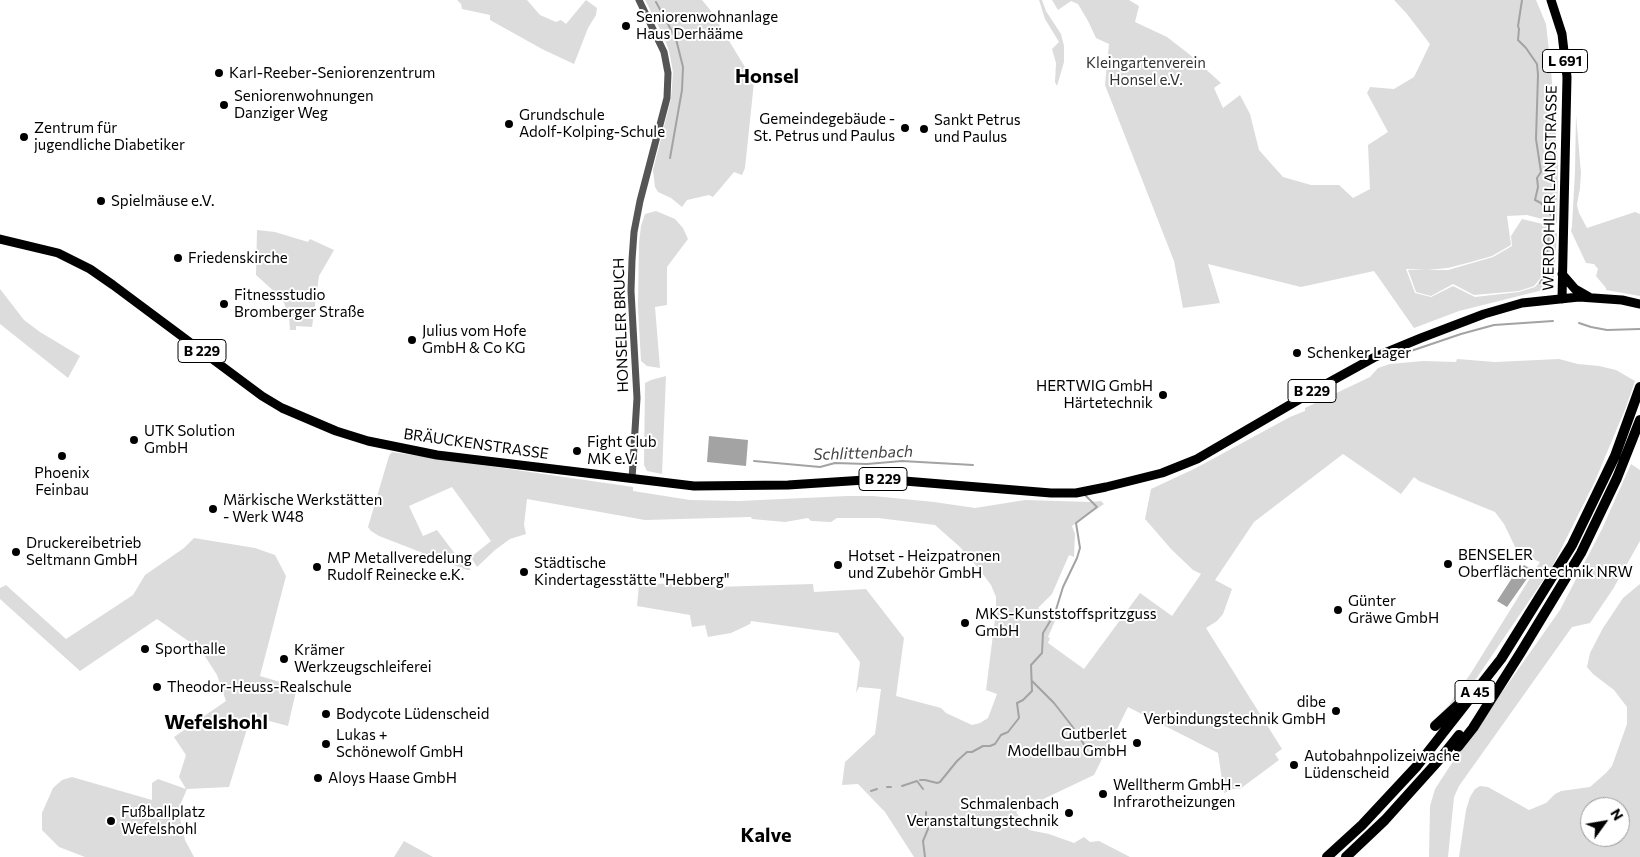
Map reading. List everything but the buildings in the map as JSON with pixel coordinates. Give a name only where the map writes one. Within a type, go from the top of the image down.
[{"type":"highway","name":"A 45","points":[[1327,857],[1362,825],[1417,766],[1516,638],[1572,545],[1615,456],[1640,387]]},
{"type":"highway","name":"A 45","points":[[1346,857],[1385,820],[1434,766],[1508,672],[1581,553],[1628,452],[1640,420]]},
{"type":"highway","points":[[1435,726],[1453,711],[1497,665]]},
{"type":"highway","points":[[1458,747],[1473,728],[1508,672]]},
{"type":"main road","name":"WERDOHLER LANDSTRASSE","points":[[1551,0],[1562,34],[1567,77],[1562,299],[1589,297],[1622,300],[1640,304]]},
{"type":"main road","name":"BRÄUCKENSTRASSE","points":[[0,238],[58,253],[90,269],[262,396],[282,408],[319,424],[368,441],[428,453],[694,486],[749,486],[880,479],[1051,493],[1076,493],[1106,487],[1162,473],[1197,459],[1375,357],[1421,338],[1495,310],[1538,300],[1562,299]]},
{"type":"main road","points":[[1562,274],[1575,289],[1589,297]]},
{"type":"street","name":"HONSELER BRUCH","points":[[632,479],[637,398],[631,283],[632,250],[640,201],[667,98],[668,73],[664,52],[639,0]]},
{"type":"green space","points":[[457,0],[527,0],[540,15],[556,22],[561,20],[566,24],[586,0],[597,8],[596,15],[588,28],[574,64],[542,49],[490,20],[490,15],[462,9],[461,4]]},
{"type":"green space","points":[[645,0],[702,0],[711,11],[754,82],[745,168],[742,175],[734,172],[713,197],[709,195],[687,200],[682,207],[671,198],[658,192],[655,187],[653,170],[671,99],[673,72],[664,37]]},
{"type":"green space","points":[[1039,0],[1042,0],[1046,11],[1061,34],[1064,46],[1064,62],[1057,86],[1055,82],[1056,63],[1052,49],[1059,42],[1045,19]]},
{"type":"green space","name":"Kleingartenverein Honsel e.V.","points":[[1052,0],[1129,0],[1139,6],[1135,22],[1167,37],[1221,83],[1214,88],[1223,108],[1240,95],[1250,114],[1259,150],[1283,177],[1311,185],[1339,185],[1353,198],[1370,189],[1368,145],[1388,132],[1367,93],[1370,87],[1394,89],[1414,77],[1430,44],[1394,0],[1536,0],[1546,24],[1551,69],[1558,165],[1557,223],[1527,215],[1507,216],[1511,245],[1492,256],[1448,268],[1427,270],[1448,270],[1493,257],[1512,246],[1511,236],[1522,219],[1547,225],[1547,262],[1544,274],[1534,286],[1519,291],[1474,295],[1453,284],[1431,296],[1416,292],[1408,270],[1426,269],[1406,269],[1415,293],[1431,297],[1453,286],[1475,297],[1519,292],[1535,287],[1546,274],[1548,262],[1548,231],[1557,233],[1554,279],[1551,288],[1459,311],[1414,328],[1374,271],[1301,287],[1208,264],[1220,303],[1183,308],[1174,261],[1105,85],[1109,44],[1096,38],[1078,4],[1071,1],[1058,10]]},
{"type":"green space","points":[[1576,115],[1581,173],[1577,205],[1579,213],[1587,228],[1635,212],[1640,214],[1640,296],[1606,290],[1596,276],[1598,269],[1594,264],[1586,263],[1571,231]]},
{"type":"green space","points":[[656,211],[675,219],[683,228],[688,239],[667,267],[667,305],[655,307],[660,368],[647,366],[641,361],[638,307],[641,226],[645,214]]},
{"type":"green space","points":[[257,230],[275,232],[308,242],[310,239],[334,250],[319,276],[312,327],[296,326],[296,330],[290,330],[289,317],[284,303],[256,275]]},
{"type":"green space","points":[[0,289],[24,320],[80,356],[68,378],[0,324]]},
{"type":"green space","points":[[1457,359],[1495,362],[1559,359],[1616,370],[1635,381],[1595,481],[1552,567],[1476,679],[1454,707],[1430,724],[1449,705],[1471,673],[1540,562],[1518,553],[1504,524],[1495,512],[1419,481],[1414,477],[1401,494],[1343,454],[1254,522],[1215,580],[1232,589],[1223,614],[1217,621],[1206,628],[1282,749],[1275,754],[1279,760],[1240,789],[1233,789],[1224,793],[1218,753],[1128,707],[1094,775],[1016,812],[1029,830],[1049,834],[1074,843],[1084,837],[1090,842],[1099,841],[1130,857],[914,857],[885,812],[858,784],[842,785],[845,762],[875,734],[881,689],[859,687],[856,693],[860,662],[838,633],[751,621],[750,624],[731,633],[708,637],[705,625],[692,627],[690,615],[637,606],[639,584],[714,583],[714,587],[813,584],[814,592],[866,589],[904,638],[896,696],[941,708],[946,713],[972,725],[980,723],[988,718],[997,694],[986,690],[996,597],[991,585],[979,569],[960,547],[935,525],[878,518],[837,518],[831,522],[811,521],[808,518],[785,522],[752,519],[751,517],[645,520],[527,499],[524,525],[526,534],[510,539],[477,567],[471,557],[491,541],[452,487],[409,506],[423,536],[437,530],[462,563],[465,562],[471,570],[379,536],[368,527],[389,456],[392,452],[633,487],[633,491],[690,500],[739,501],[873,496],[975,508],[1025,500],[1101,501],[1104,504],[1072,526],[1075,534],[1074,557],[1069,555],[1052,594],[1038,608],[1055,621],[1048,637],[1050,638],[1048,643],[1084,669],[1140,593],[1172,616],[1201,574],[1193,570],[1172,550],[1145,519],[1151,489],[1196,468],[1290,417],[1305,411],[1305,408],[1370,377],[1378,368],[1390,364],[1423,361],[1456,362]]},
{"type":"green space","points":[[666,376],[662,474],[647,471],[644,465],[645,383]]},
{"type":"green space","points":[[1631,464],[1640,470],[1640,541],[1613,589],[1590,623],[1572,627],[1459,786],[1454,797],[1448,857],[1429,857],[1430,806],[1435,789],[1560,610],[1602,529]]},
{"type":"green space","points":[[194,538],[255,548],[275,555],[286,576],[260,676],[297,687],[288,726],[251,716],[229,787],[187,789],[178,810],[185,840],[194,857],[85,857],[59,847],[42,830],[42,813],[53,788],[62,780],[72,777],[152,800],[152,783],[158,779],[186,789],[179,777],[186,755],[174,737],[226,701],[217,675],[201,650],[157,619],[80,671],[0,599],[0,588],[6,585],[66,639],[133,595],[145,575],[184,548]]},
{"type":"green space","points":[[1640,584],[1640,857],[1459,857],[1466,810],[1470,797],[1475,789],[1480,786],[1488,787],[1529,810],[1546,803],[1561,791],[1590,787],[1612,766],[1627,724],[1627,707],[1614,690],[1587,667],[1590,653],[1603,628],[1623,598]]},
{"type":"green space","points":[[404,841],[433,857],[394,857]]},
{"type":"shaded area","points":[[709,436],[748,440],[746,466],[707,462]]},
{"type":"shaded area","points":[[1524,565],[1533,570],[1507,607],[1497,601],[1512,578],[1514,579]]},
{"type":"waterway","points":[[1522,0],[1518,40],[1537,64],[1538,75],[1536,139],[1541,172],[1537,178],[1538,187],[1535,200],[1541,203],[1551,215]]},
{"type":"waterway","points":[[656,2],[676,39],[683,67],[682,90],[670,158]]},
{"type":"waterway","points":[[1540,283],[1544,276],[1546,265],[1549,233]]},
{"type":"waterway","name":"Schlittenbach","points":[[1405,353],[1494,325],[1553,321]]},
{"type":"waterway","name":"Schlittenbach","points":[[1579,323],[1607,330],[1640,329]]},
{"type":"waterway","name":"Schlittenbach","points":[[754,461],[820,467],[835,463],[867,464],[902,461],[973,465]]},
{"type":"waterway","points":[[920,780],[940,782],[967,752],[995,744],[1001,735],[1008,732],[1019,718],[1017,703],[1032,691],[1031,665],[1042,653],[1043,633],[1055,613],[1063,587],[1080,548],[1076,523],[1097,507],[1085,495]]},
{"type":"waterway","points":[[1032,681],[1054,703],[1087,749]]},
{"type":"waterway","points":[[902,786],[917,781],[923,789]]},
{"type":"waterway","points":[[871,791],[877,789]]},
{"type":"waterway","points":[[925,857],[923,841],[928,829],[927,824]]},
{"type":"place","name":"Seniorenwohnanlage Haus Derhääme","points":[[626,26]]},
{"type":"place","name":"Karl-Reeber-Seniorenzentrum","points":[[219,73]]},
{"type":"place","name":"Seniorenwohnungen Danziger Weg","points":[[224,105]]},
{"type":"place","name":"Grundschule Adolf-Kolping-Schule","points":[[509,124]]},
{"type":"place","name":"Gemeindegebäude - St. Petrus und Paulus","points":[[905,128]]},
{"type":"place","name":"Sankt Petrus und Paulus","points":[[924,129]]},
{"type":"place","name":"Zentrum für jugendliche Diabetiker","points":[[24,137]]},
{"type":"place","name":"Spielmäuse e.V.","points":[[101,201]]},
{"type":"place","name":"Friedenskirche","points":[[178,258]]},
{"type":"place","name":"Fitnessstudio Bromberger Straße","points":[[224,304]]},
{"type":"place","name":"Julius vom Hofe GmbH & Co KG","points":[[412,340]]},
{"type":"place","name":"Schenker Lager","points":[[1297,353]]},
{"type":"place","name":"HERTWIG GmbH Härtetechnik","points":[[1163,395]]},
{"type":"place","name":"UTK Solution GmbH","points":[[134,440]]},
{"type":"place","name":"Fight Club MK e.V.","points":[[577,451]]},
{"type":"place","name":"Phoenix Feinbau","points":[[62,456]]},
{"type":"place","name":"Märkische Werkstätten - Werk W48","points":[[213,509]]},
{"type":"place","name":"Druckereibetrieb Seltmann GmbH","points":[[16,552]]},
{"type":"place","name":"BENSELER Oberflächentechnik NRW","points":[[1448,564]]},
{"type":"place","name":"Hotset - Heizpatronen und Zubehör GmbH","points":[[838,565]]},
{"type":"place","name":"MP Metallveredelung Rudolf Reinecke e.K.","points":[[317,567]]},
{"type":"place","name":"Städtische Kindertagesstätte \"Hebberg\"","points":[[524,572]]},
{"type":"place","name":"Günter Gräwe GmbH","points":[[1338,610]]},
{"type":"place","name":"MKS-Kunststoffspritzguss GmbH","points":[[965,623]]},
{"type":"place","name":"Sporthalle","points":[[145,649]]},
{"type":"place","name":"Krämer Werkzeugschleiferei","points":[[284,659]]},
{"type":"place","name":"Theodor-Heuss-Realschule","points":[[157,687]]},
{"type":"place","name":"dibe Verbindungstechnik GmbH","points":[[1336,711]]},
{"type":"place","name":"Bodycote Lüdenscheid","points":[[326,714]]},
{"type":"place","name":"Gutberlet Modellbau GmbH","points":[[1137,743]]},
{"type":"place","name":"Lukas + Schönewolf GmbH","points":[[326,744]]},
{"type":"place","name":"Autobahnpolizeiwache Lüdenscheid","points":[[1294,765]]},
{"type":"place","name":"Aloys Haase GmbH","points":[[318,778]]},
{"type":"place","name":"Welltherm GmbH - Infrarotheizungen","points":[[1103,794]]},
{"type":"place","name":"Schmalenbach Veranstaltungstechnik","points":[[1069,813]]},
{"type":"place","name":"Fußballplatz Wefelshohl","points":[[111,821]]},
{"type":"district","name":"Honsel","points":[[767,76]]},
{"type":"district","name":"Wefelshohl","points":[[216,722]]},
{"type":"district","name":"Kalve","points":[[766,835]]}]
